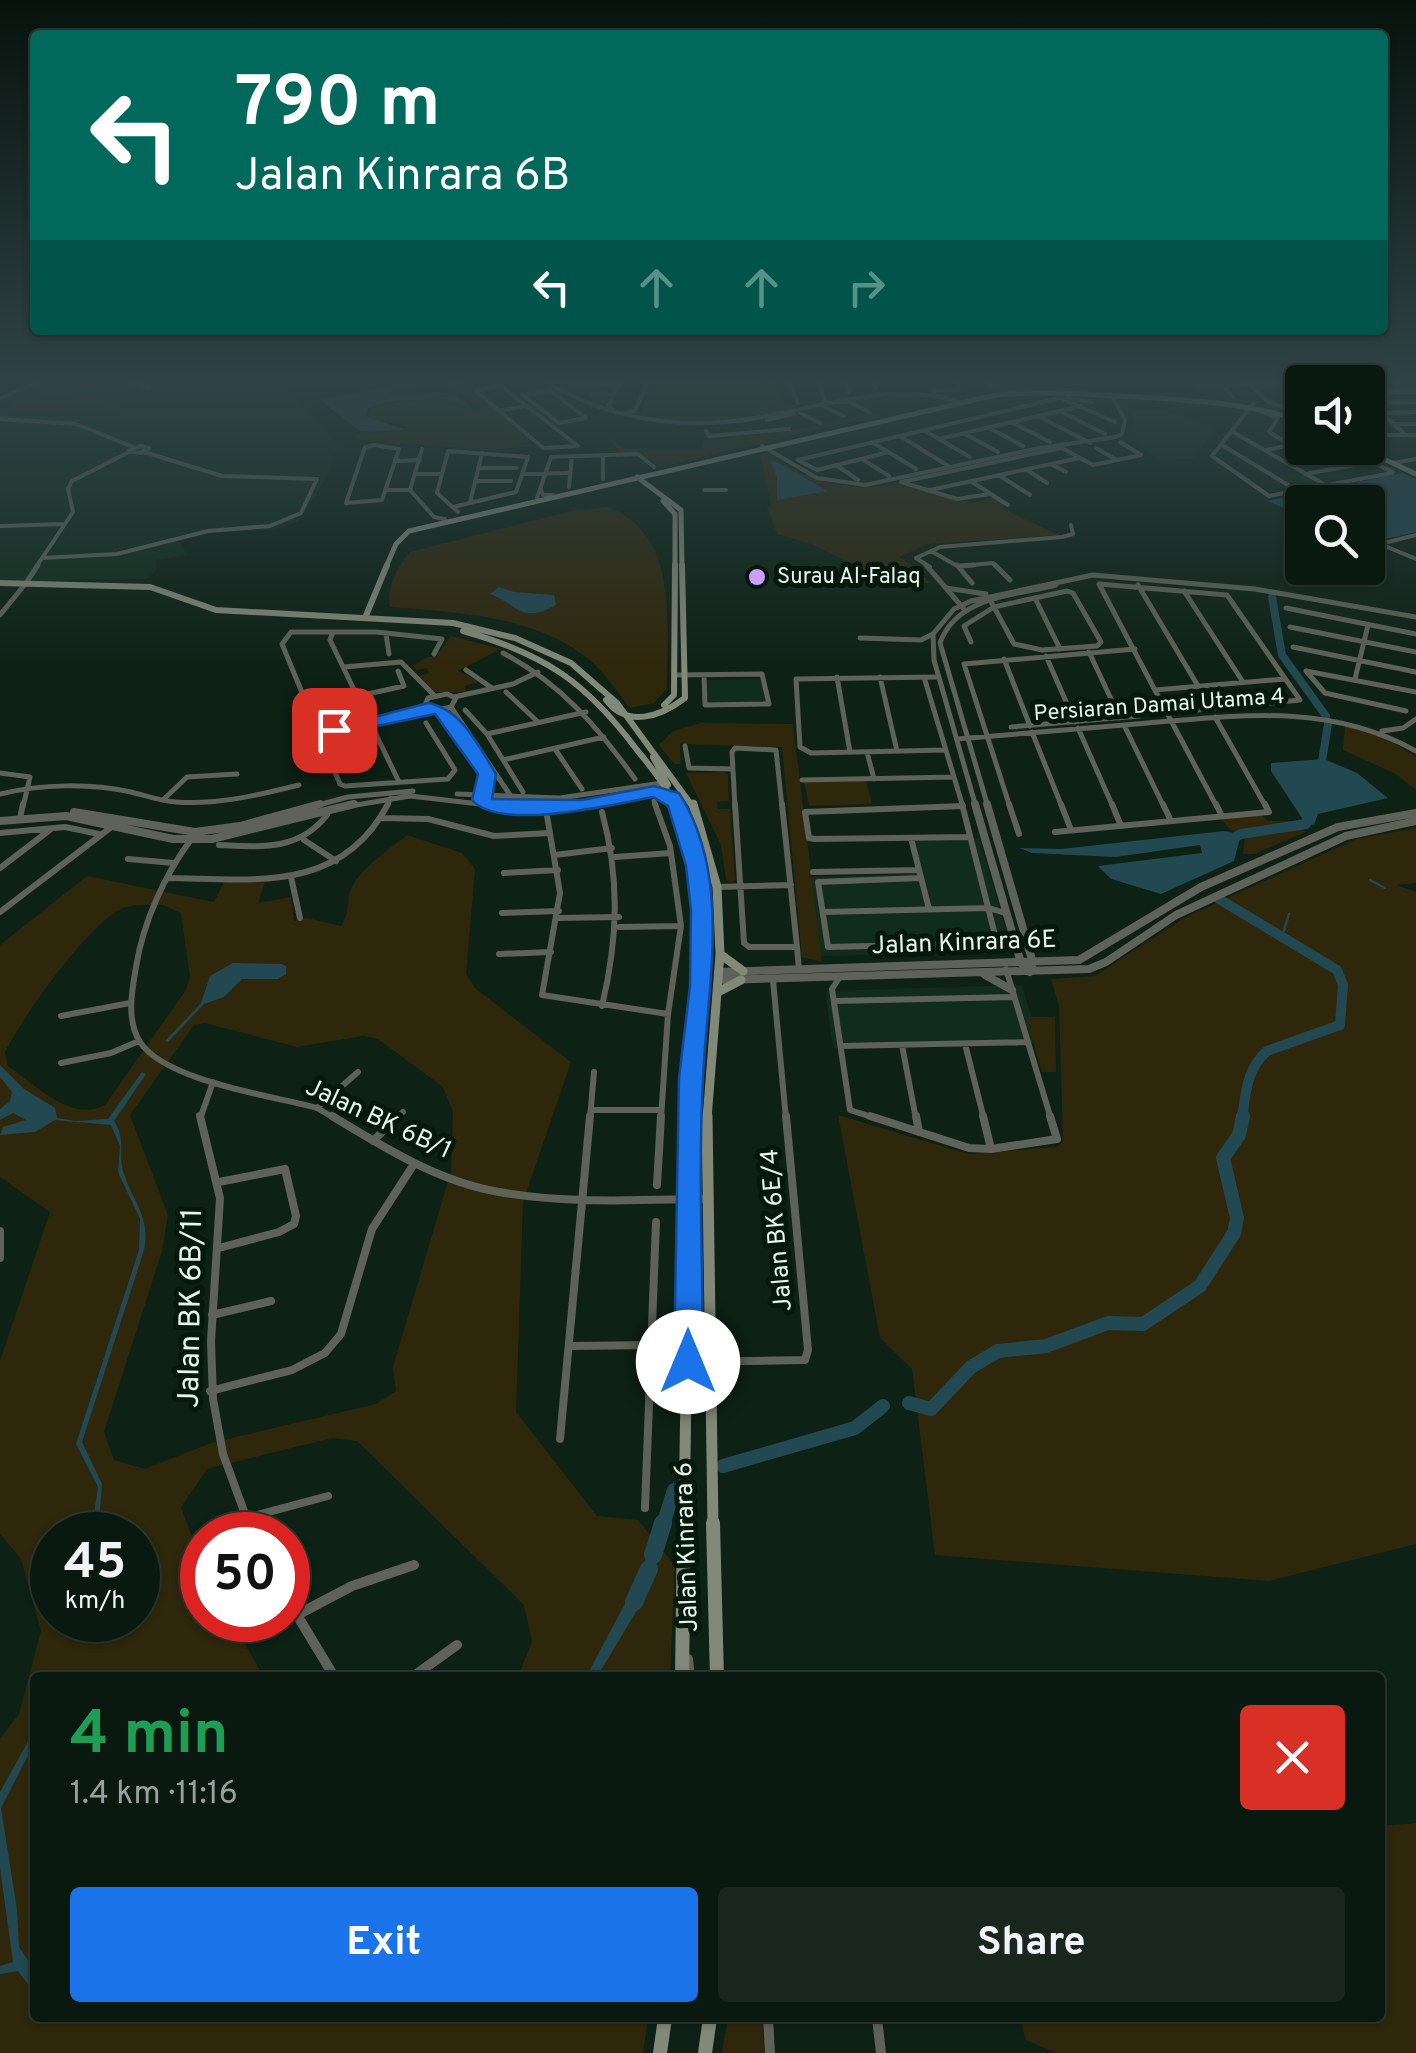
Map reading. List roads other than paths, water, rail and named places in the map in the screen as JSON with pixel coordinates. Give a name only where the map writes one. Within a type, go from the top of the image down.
[{"type":"main road","points":[[365,615],[404,534],[642,478]]},
{"type":"main road","points":[[365,615],[393,538],[432,520],[642,478]]},
{"type":"main road","points":[[626,716],[670,702],[678,618],[679,506],[637,479]]},
{"type":"main road","points":[[4,588],[24,582],[150,587],[228,612],[347,619]]},
{"type":"main road","points":[[24,582],[147,590],[206,612],[237,618],[347,619],[365,615],[401,624]]},
{"type":"main road","name":"Jalan Kinrara 6","points":[[365,615],[462,624],[523,640],[576,666],[648,744],[692,802],[701,827],[716,887],[720,954],[708,1077],[706,1200],[717,1672]]},
{"type":"main road","points":[[626,716],[681,702],[684,675],[678,618]]},
{"type":"main road","name":"Jalan Kinrara 6","points":[[347,619],[447,628],[500,640],[566,670],[635,747],[665,786],[685,824],[696,866],[701,986],[691,1078],[682,1672]]},
{"type":"main road","points":[[584,686],[598,692],[626,716],[635,747]]},
{"type":"main road","points":[[648,744],[665,786],[682,796],[701,827]]},
{"type":"main road","points":[[652,793],[665,786]]},
{"type":"main road","points":[[652,793],[665,786]]},
{"type":"main road","points":[[718,992],[742,976],[720,954]]},
{"type":"main road","points":[[701,955],[717,976],[701,986]]},
{"type":"main road","points":[[660,2053],[664,2022]]},
{"type":"main road","points":[[705,2053],[709,2022]]},
{"type":"street","points":[[0,615],[73,512],[68,490],[76,478]]},
{"type":"street","points":[[42,558],[107,555],[208,532],[270,526],[300,513],[317,479],[279,478]]},
{"type":"street","points":[[353,478],[344,502],[382,500],[390,478]]},
{"type":"street","points":[[410,490],[415,478]]},
{"type":"street","points":[[439,478],[437,493],[456,510],[516,492],[522,478]]},
{"type":"street","points":[[470,503],[475,478]]},
{"type":"street","points":[[538,498],[543,478]]},
{"type":"street","points":[[568,478],[569,487]]},
{"type":"street","points":[[822,478],[865,485],[902,478]]},
{"type":"street","points":[[895,479],[900,478]]},
{"type":"street","points":[[930,490],[992,478]]},
{"type":"street","points":[[1003,478],[1030,495]]},
{"type":"street","points":[[1038,478],[1047,483]]},
{"type":"street","points":[[1242,478],[1271,496],[1285,494]]},
{"type":"street","points":[[1332,485],[1368,478]]},
{"type":"street","points":[[895,479],[956,498],[990,494]]},
{"type":"street","points":[[474,481],[511,481]]},
{"type":"street","points":[[972,482],[1008,505]]},
{"type":"street","points":[[541,488],[543,495],[550,497]]},
{"type":"street","points":[[385,490],[410,490]]},
{"type":"street","points":[[410,490],[432,520]]},
{"type":"street","points":[[704,490],[726,490]]},
{"type":"street","points":[[0,526],[66,524]]},
{"type":"street","points":[[958,606],[934,570],[916,559],[930,551],[1062,538],[1073,534],[1072,525]]},
{"type":"street","points":[[1415,557],[1380,545],[1416,535]]},
{"type":"street","points":[[930,551],[960,566],[997,564],[1010,580]]},
{"type":"street","points":[[960,566],[972,584]]},
{"type":"street","points":[[971,642],[966,623],[992,602],[1064,582],[1104,578],[1261,592],[1416,619]]},
{"type":"street","points":[[1166,712],[1299,702],[1229,596],[1099,584],[1170,721],[1222,816]]},
{"type":"street","points":[[1138,585],[1198,686]]},
{"type":"street","points":[[0,607],[4,588]]},
{"type":"street","points":[[860,638],[921,640],[934,634],[958,606],[992,602],[1035,598],[1072,592],[1100,642],[1097,646],[1042,650],[1014,644],[992,602],[946,588]]},
{"type":"street","points":[[1183,590],[1243,682]]},
{"type":"street","points":[[1035,598],[1060,649]]},
{"type":"street","points":[[934,634],[932,647],[938,677],[1021,963],[1030,972],[1033,962],[940,643],[958,606]]},
{"type":"street","points":[[1286,608],[1416,634]]},
{"type":"street","points":[[1355,680],[1368,624]]},
{"type":"street","points":[[1290,627],[1416,652]]},
{"type":"street","points":[[398,671],[406,684],[399,688],[308,707],[282,647],[291,632],[386,634],[442,639],[434,654]]},
{"type":"street","points":[[333,632],[330,640],[358,698]]},
{"type":"street","points":[[386,634],[389,654]]},
{"type":"street","points":[[921,640],[932,647]]},
{"type":"street","points":[[1293,647],[1416,672]]},
{"type":"street","points":[[1019,834],[964,664],[1135,649]]},
{"type":"street","points":[[1089,652],[1172,821]]},
{"type":"street","points":[[503,653],[539,672],[586,712],[634,779]]},
{"type":"street","points":[[1046,656],[1120,826]]},
{"type":"street","points":[[1004,659],[1071,830]]},
{"type":"street","points":[[344,667],[401,662],[434,696],[454,702],[514,801]]},
{"type":"street","points":[[466,670],[493,688]]},
{"type":"street","points":[[440,710],[466,696],[539,672]]},
{"type":"street","points":[[1406,711],[1325,694],[1306,672],[1416,692]]},
{"type":"street","points":[[674,675],[704,674],[764,674],[769,704],[706,705],[704,674]]},
{"type":"street","points":[[837,677],[850,752]]},
{"type":"street","points":[[880,677],[897,751]]},
{"type":"street","points":[[920,874],[818,882],[828,948],[917,951],[994,946],[998,941],[924,677]]},
{"type":"street","points":[[938,677],[803,678],[795,682],[800,746],[804,751],[946,750]]},
{"type":"street","points":[[1155,690],[1286,679]]},
{"type":"street","points":[[506,692],[538,723]]},
{"type":"street","points":[[428,708],[425,701],[434,696]]},
{"type":"street","points":[[426,723],[454,770],[454,775],[439,782],[340,784],[320,737],[324,732],[428,708],[440,710],[465,738],[487,774],[481,797]]},
{"type":"street","points":[[465,710],[487,734],[523,792]]},
{"type":"street","points":[[487,734],[586,712]]},
{"type":"street","name":"Persiaran Damai Utama 4","points":[[957,739],[1122,721],[1289,714],[1382,731],[1416,751]]},
{"type":"street","points":[[1122,721],[1139,716]]},
{"type":"street","points":[[1055,832],[1270,812],[1215,717]]},
{"type":"street","points":[[1382,731],[1404,727],[1416,719]]},
{"type":"street","points":[[370,722],[399,782]]},
{"type":"street","points":[[1011,727],[1031,729]]},
{"type":"street","points":[[1404,727],[1414,730]]},
{"type":"street","points":[[504,760],[604,737]]},
{"type":"street","points":[[1409,747],[1416,740]]},
{"type":"street","points":[[686,746],[689,768],[733,769]]},
{"type":"street","points":[[554,749],[582,789]]},
{"type":"street","points":[[796,948],[746,946],[733,749],[775,749],[799,970]]},
{"type":"street","points":[[866,752],[874,779]]},
{"type":"street","points":[[0,773],[30,777],[21,815]]},
{"type":"street","points":[[162,801],[193,775],[236,774]]},
{"type":"street","points":[[802,780],[954,777]]},
{"type":"street","points":[[0,794],[27,788],[102,788],[162,801],[228,802],[299,785]]},
{"type":"street","points":[[0,819],[84,812],[195,832],[240,826],[348,796],[396,791],[545,805]]},
{"type":"street","points":[[21,815],[80,817],[110,827],[190,840],[243,832],[346,804],[391,798],[481,797],[582,806],[652,793],[671,853],[680,926],[668,1014],[657,1186]]},
{"type":"street","points":[[168,878],[291,877],[337,862],[367,838],[391,798]]},
{"type":"street","points":[[545,805],[558,870],[558,914],[542,994],[551,1000],[668,1014]]},
{"type":"street","points":[[963,806],[805,812],[810,838],[815,840],[970,837]]},
{"type":"street","points":[[602,812],[615,857],[619,917],[602,1006]]},
{"type":"street","name":"Jalan Kinrara 6E","points":[[742,976],[773,980],[981,973],[1021,963],[1091,956],[1175,900],[1338,827],[1416,813]]},
{"type":"street","points":[[219,845],[270,846],[304,840],[320,828],[327,815]]},
{"type":"street","points":[[380,818],[428,819],[494,836],[550,833]]},
{"type":"street","points":[[0,912],[120,821]]},
{"type":"street","name":"Jalan Kinrara 6E","points":[[717,976],[936,966],[1074,971],[1106,962],[1176,916],[1346,836],[1416,821]]},
{"type":"street","points":[[3,864],[54,827]]},
{"type":"street","points":[[0,833],[71,827],[100,835]]},
{"type":"street","points":[[911,838],[928,910]]},
{"type":"street","points":[[61,1063],[111,1053],[139,1041],[130,1004],[140,944],[174,863],[190,840]]},
{"type":"street","points":[[304,840],[337,862]]},
{"type":"street","points":[[555,855],[612,848]]},
{"type":"street","points":[[615,857],[671,853]]},
{"type":"street","points":[[128,860],[174,863]]},
{"type":"street","points":[[504,873],[558,870]]},
{"type":"street","points":[[813,872],[920,874]]},
{"type":"street","points":[[291,877],[300,918]]},
{"type":"street","points":[[716,887],[791,885]]},
{"type":"street","points":[[990,908],[1003,900]]},
{"type":"street","points":[[823,912],[990,908],[1007,914]]},
{"type":"street","points":[[502,912],[619,917]]},
{"type":"street","points":[[619,927],[680,926]]},
{"type":"street","points":[[821,979],[832,989],[850,1110],[968,1148],[991,1149],[1056,1139],[1006,968],[1018,950]]},
{"type":"street","points":[[917,951],[936,966]]},
{"type":"street","points":[[907,967],[917,951]]},
{"type":"street","points":[[500,954],[552,952]]},
{"type":"street","points":[[1030,952],[1049,962]]},
{"type":"street","points":[[981,973],[1013,993]]},
{"type":"street","points":[[832,989],[839,978]]},
{"type":"street","name":"Jalan BK 6E/4","points":[[688,1362],[796,1364],[804,1360],[808,1350],[773,980]]},
{"type":"street","points":[[834,1001],[1013,993]]},
{"type":"street","points":[[61,1016],[130,1004]]},
{"type":"street","name":"Jalan BK 6B/1","points":[[139,1041],[184,1073],[317,1108],[414,1164],[496,1192],[584,1201],[706,1200]]},
{"type":"street","points":[[840,1046],[1028,1042]]},
{"type":"street","points":[[964,1043],[991,1149]]},
{"type":"street","points":[[902,1044],[920,1133]]},
{"type":"street","points":[[317,1108],[358,1072]]},
{"type":"street","points":[[560,1439],[594,1072]]},
{"type":"street","name":"Jalan BK 6B/11","points":[[214,1082],[200,1103],[198,1124],[218,1182],[210,1391],[222,1457],[244,1512]]},
{"type":"street","points":[[591,1110],[660,1110]]},
{"type":"street","points":[[373,1141],[403,1112]]},
{"type":"street","points":[[210,1391],[292,1370],[325,1353],[341,1334],[372,1229],[414,1164]]},
{"type":"street","points":[[218,1182],[286,1169],[296,1216],[294,1224],[279,1232],[218,1248]]},
{"type":"street","points":[[645,1508],[656,1222]]},
{"type":"street","points":[[0,1230],[0,1258]]},
{"type":"street","points":[[212,1315],[272,1301]]},
{"type":"street","points":[[571,1346],[653,1345]]},
{"type":"street","points":[[268,1512],[328,1496]]},
{"type":"street","points":[[310,1608],[352,1586],[414,1565]]},
{"type":"street","points":[[683,1614],[689,1672]]},
{"type":"street","points":[[310,1638],[331,1672]]},
{"type":"street","points":[[419,1672],[457,1646]]},
{"type":"street","points":[[768,2022],[770,2053]]},
{"type":"street","points":[[877,2022],[881,2053]]},
{"type":"water","points":[[777,478],[805,478],[827,491],[777,500]]},
{"type":"water","points":[[1379,478],[1416,479],[1416,532],[1385,539],[1385,485],[1345,485]]},
{"type":"water","points":[[1285,497],[1285,508],[1268,501]]},
{"type":"water","points":[[499,587],[554,595],[556,605],[534,613],[520,611],[490,594]]},
{"type":"water","points":[[1324,759],[1357,773],[1388,798],[1318,814],[1314,825],[1306,824],[1271,771],[1271,763]]},
{"type":"water","points":[[1224,831],[1241,834],[1234,861],[1161,894],[1111,879],[1098,866],[1202,853],[1200,845],[1115,857],[1032,853],[1019,848],[1061,849]]},
{"type":"water","points":[[233,963],[282,964],[286,974],[278,979],[242,979],[224,997],[204,1004],[165,1041],[201,1003],[210,976]]},
{"type":"water","points":[[0,1065],[24,1089],[55,1108],[57,1118],[75,1121],[108,1119],[142,1072],[146,1074],[114,1121],[120,1135],[122,1167],[143,1219],[146,1239],[82,1442],[102,1484],[100,1512],[94,1512],[98,1487],[76,1444],[139,1250],[140,1219],[118,1172],[120,1146],[111,1125],[55,1120],[35,1132],[0,1135],[3,1127],[26,1120],[13,1113],[0,1120],[0,1109],[10,1101],[12,1092],[0,1077]]},
{"type":"water","points":[[639,1589],[646,1595],[600,1672],[589,1672],[627,1600]]},
{"type":"water","points":[[30,1738],[30,1752],[1,1808],[19,1947],[30,1964],[30,1987],[18,1971],[0,1974],[0,1966],[13,1962],[0,1868],[0,1792]]},
{"type":"waterway","points":[[1272,597],[1282,655],[1326,716]]},
{"type":"waterway","points":[[1320,774],[1328,724]]},
{"type":"waterway","points":[[1230,840],[1241,834],[1306,824],[1310,811]]},
{"type":"waterway","points":[[1370,880],[1385,888]]},
{"type":"waterway","points":[[1219,899],[1337,970],[1343,985],[1340,1025],[1267,1051],[1260,1058],[1248,1082],[1242,1119]]},
{"type":"waterway","points":[[1282,937],[1289,914]]},
{"type":"waterway","points":[[909,1403],[931,1409],[971,1367],[998,1351],[1046,1346],[1108,1323],[1143,1324],[1200,1286],[1234,1233],[1237,1218],[1223,1158],[1239,1135],[1243,1116]]},
{"type":"waterway","points":[[723,1466],[855,1428],[883,1406]]},
{"type":"waterway","points":[[663,1525],[674,1490]]},
{"type":"waterway","points":[[653,1555],[663,1523]]},
{"type":"waterway","points":[[634,1602],[649,1569]]},
{"type":"place","name":"Surau Al-Falaq","points":[[757,577]]}]
